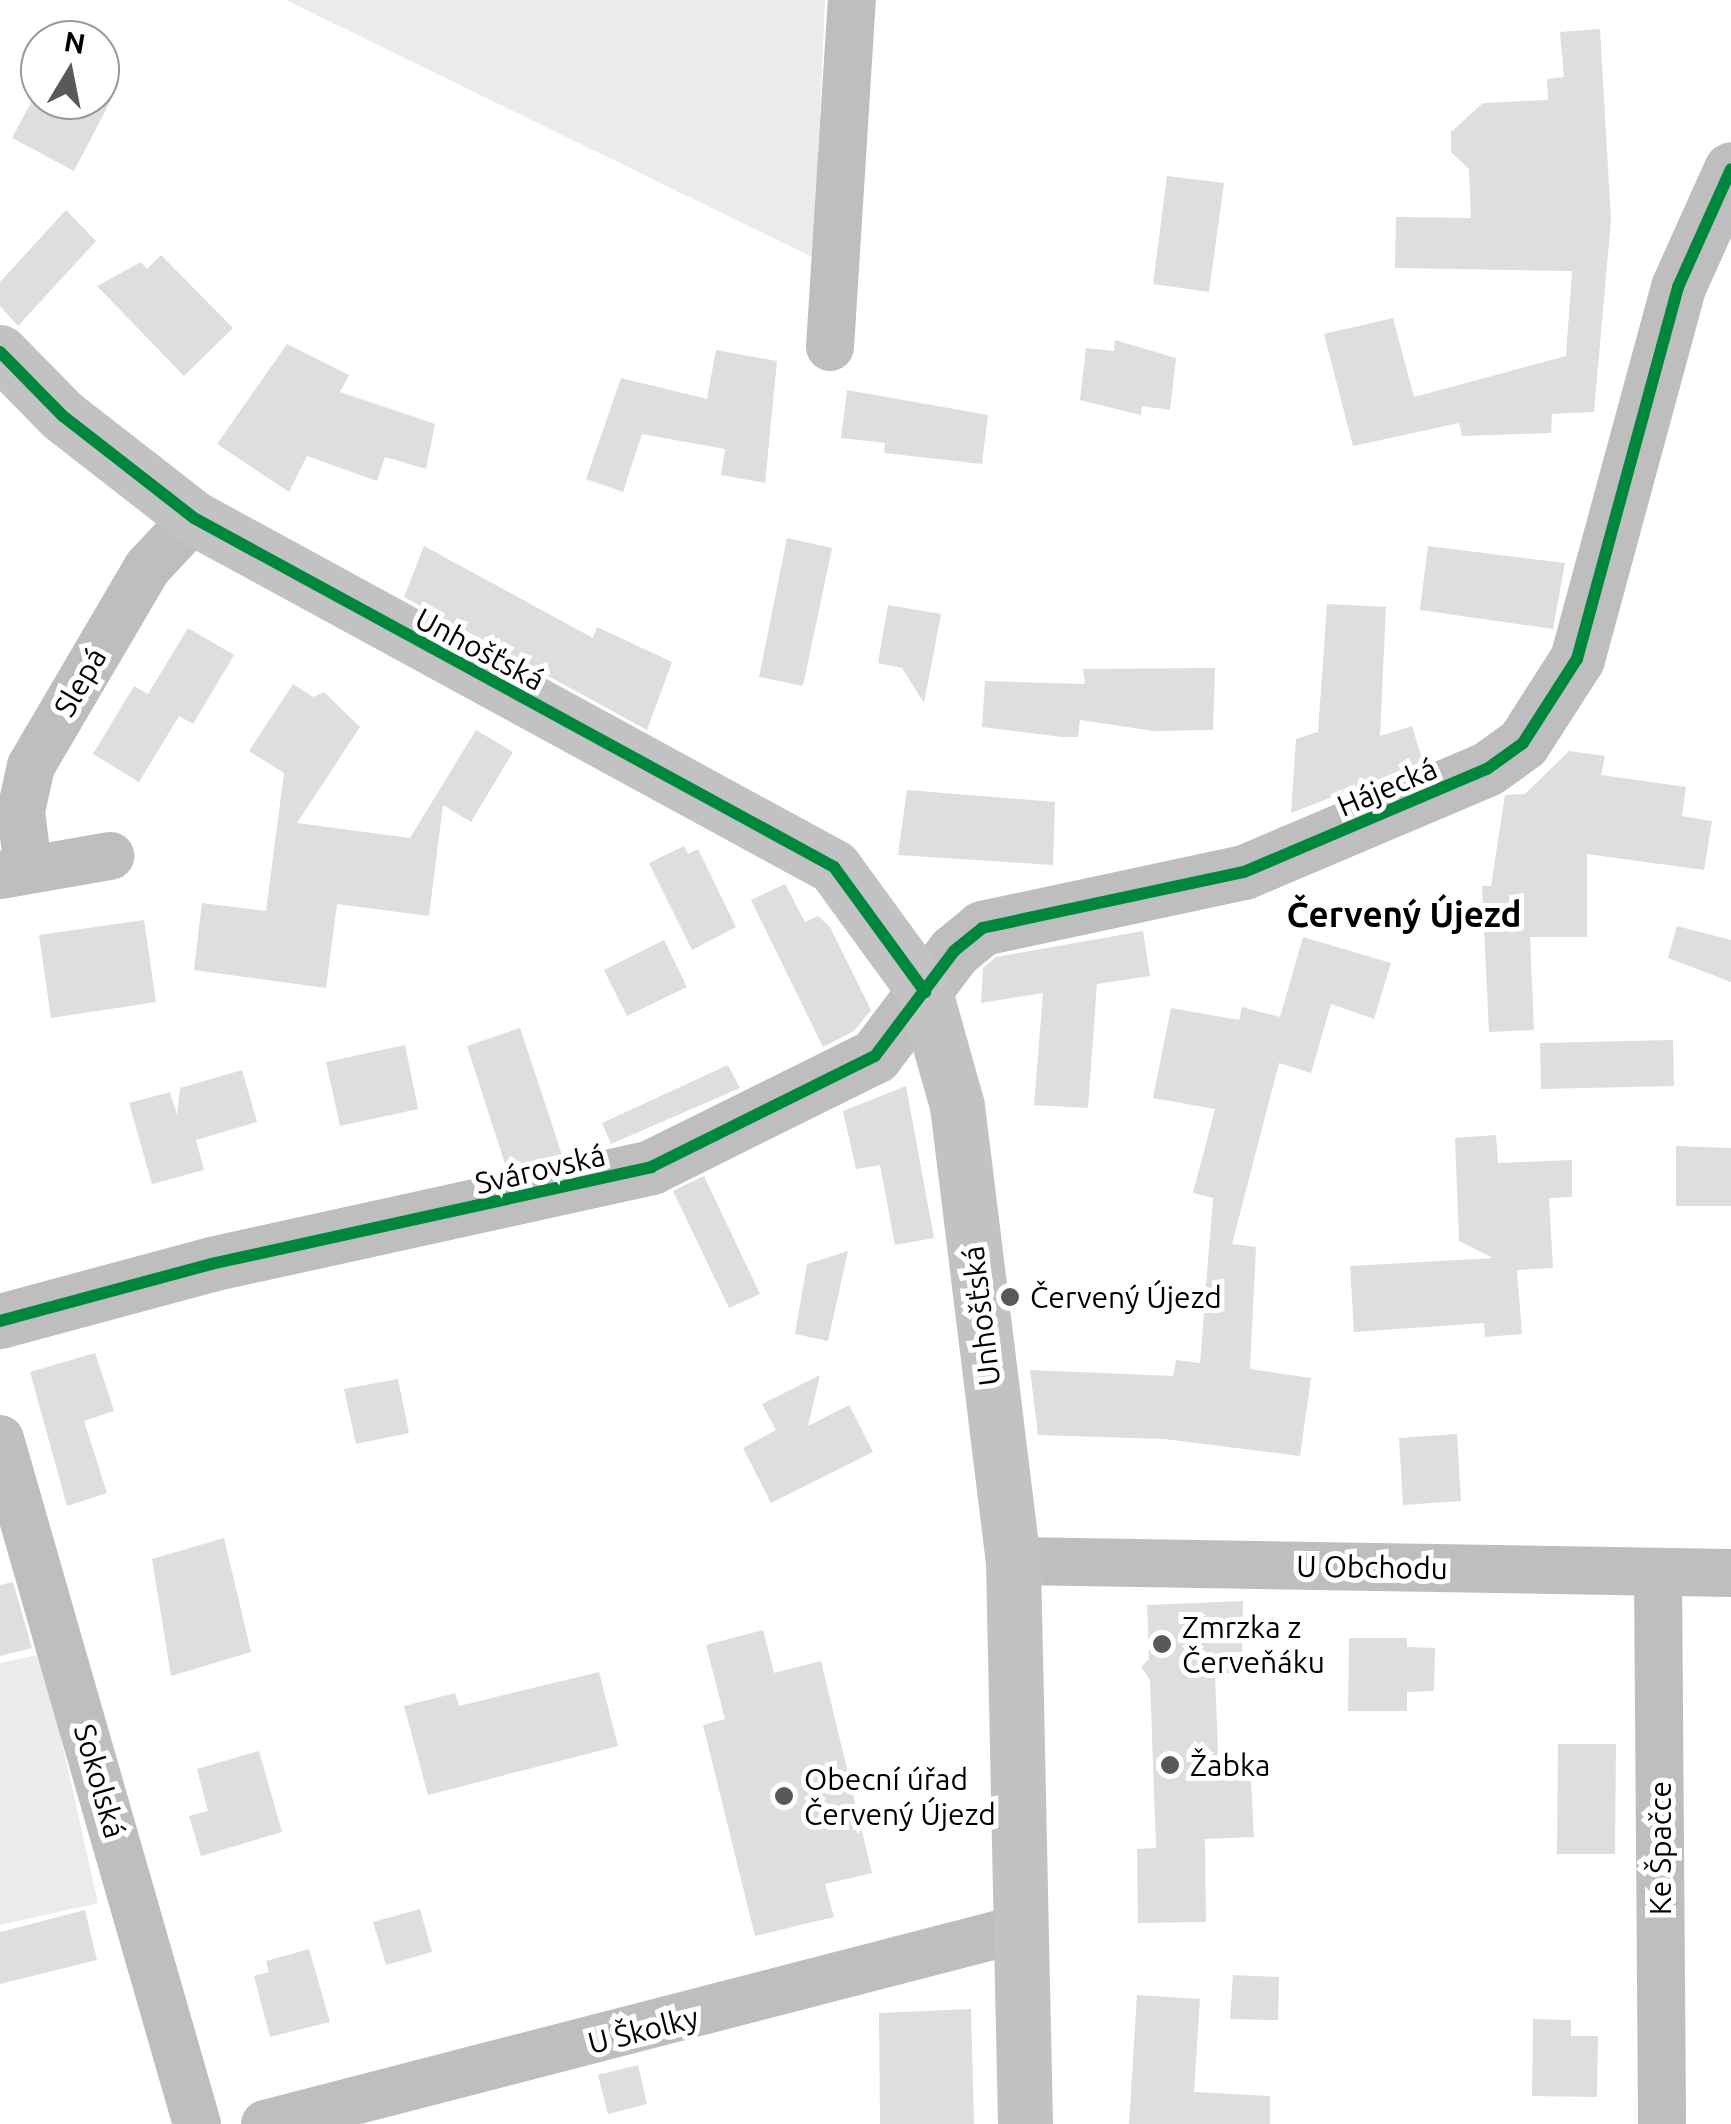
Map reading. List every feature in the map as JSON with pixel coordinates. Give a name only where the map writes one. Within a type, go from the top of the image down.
[{"type":"main road","name":"Unhošťská","points":[[1,354],[63,416],[194,518],[834,867],[925,992],[957,1106],[1013,1561],[1025,2124]]},
{"type":"street","points":[[830,348],[852,0]]},
{"type":"street","name":"Hájecká","points":[[925,992],[982,928],[1244,872],[1394,815],[1523,743],[1577,659],[1678,287],[1731,168]]},
{"type":"street","name":"Slepá","points":[[110,856],[14,872],[30,766],[147,568],[194,518]]},
{"type":"street","name":"Svárovská","points":[[0,1321],[211,1264],[568,1191],[651,1167],[875,1056],[925,992]]},
{"type":"street","name":"Sokolská","points":[[0,1440],[197,2124]]},
{"type":"street","name":"U Obchodu","points":[[1013,1561],[1731,1573]]},
{"type":"street","name":"Ke Špačce","points":[[1658,1572],[1662,2124]]},
{"type":"street","name":"U Školky","points":[[265,2124],[1019,1929]]},
{"type":"shaded area","points":[[286,0],[825,0],[814,258]]},
{"type":"shaded area","points":[[42,1654],[98,1903],[0,1925],[0,1663]]},
{"type":"building","points":[[1600,29],[1611,220],[1594,412],[1552,414],[1551,433],[1462,436],[1459,423],[1353,446],[1324,334],[1393,318],[1414,397],[1566,356],[1572,271],[1395,268],[1396,217],[1471,218],[1469,169],[1451,152],[1451,132],[1483,103],[1548,100],[1547,79],[1564,77],[1560,32]]},
{"type":"building","points":[[22,120],[101,120],[74,171],[12,138]]},
{"type":"building","points":[[1167,176],[1224,183],[1209,292],[1153,284]]},
{"type":"building","points":[[66,210],[96,241],[18,326],[0,306],[0,282]]},
{"type":"building","points":[[161,255],[233,328],[184,376],[97,286],[141,262],[147,269]]},
{"type":"building","points":[[1115,340],[1176,358],[1170,410],[1142,406],[1141,415],[1080,400],[1086,348],[1114,351]]},
{"type":"building","points":[[287,344],[349,375],[340,392],[435,424],[426,469],[385,457],[377,481],[307,456],[289,492],[217,444]]},
{"type":"building","points":[[716,350],[777,361],[765,483],[721,475],[725,449],[642,434],[623,492],[586,479],[621,378],[707,399]]},
{"type":"building","points":[[847,390],[988,415],[982,464],[884,453],[885,443],[841,438]]},
{"type":"building","points":[[787,538],[832,548],[803,686],[759,677]]},
{"type":"building","points":[[424,546],[593,638],[597,627],[672,662],[647,730],[404,597]]},
{"type":"building","points":[[1428,546],[1565,563],[1553,629],[1420,610]]},
{"type":"building","points":[[1327,604],[1386,607],[1380,736],[1412,726],[1423,762],[1291,813],[1296,739],[1318,732]]},
{"type":"building","points":[[888,605],[941,614],[924,703],[902,668],[878,663]]},
{"type":"building","points":[[188,628],[234,655],[193,724],[179,716],[139,782],[93,754],[134,686],[148,694]]},
{"type":"building","points":[[1215,668],[1213,730],[1154,731],[1080,720],[1078,737],[1062,737],[982,727],[985,681],[1085,684],[1083,669]]},
{"type":"building","points":[[293,684],[313,697],[324,692],[360,727],[297,823],[410,838],[476,730],[513,752],[471,822],[443,805],[429,916],[337,904],[326,988],[194,970],[202,903],[266,911],[284,773],[249,751]]},
{"type":"building","points":[[1569,751],[1605,756],[1601,775],[1686,787],[1682,816],[1712,821],[1704,870],[1587,854],[1587,937],[1530,937],[1534,1030],[1489,1032],[1482,886],[1491,886],[1505,795],[1525,794]]},
{"type":"building","points":[[907,790],[1055,802],[1053,865],[898,855]]},
{"type":"building","points":[[684,846],[688,854],[698,849],[736,927],[692,950],[649,863]]},
{"type":"building","points":[[785,884],[805,922],[818,916],[830,927],[871,1010],[854,1031],[823,1047],[751,900]]},
{"type":"building","points":[[144,920],[156,1002],[51,1018],[39,935]]},
{"type":"building","points":[[1677,926],[1731,940],[1731,982],[1668,958]]},
{"type":"building","points":[[1143,931],[1150,976],[1097,984],[1088,1108],[1034,1105],[1043,993],[981,1003],[983,968],[996,957]]},
{"type":"building","points":[[1303,937],[1391,963],[1374,1019],[1331,1004],[1311,1073],[1279,1063],[1232,1244],[1256,1247],[1250,1369],[1311,1378],[1300,1456],[1164,1439],[1038,1435],[1030,1370],[1173,1376],[1176,1360],[1200,1363],[1213,1198],[1193,1193],[1215,1109],[1153,1098],[1171,1008],[1239,1020],[1242,1007],[1280,1017]]},
{"type":"building","points":[[664,940],[687,987],[627,1016],[604,970]]},
{"type":"building","points":[[520,1028],[562,1155],[506,1167],[467,1046]]},
{"type":"building","points":[[1673,1040],[1674,1086],[1541,1089],[1540,1043]]},
{"type":"building","points":[[405,1045],[418,1109],[340,1126],[326,1062]]},
{"type":"building","points":[[728,1065],[740,1088],[611,1144],[602,1123]]},
{"type":"building","points":[[242,1070],[257,1122],[196,1140],[204,1170],[152,1184],[129,1103],[170,1092],[177,1115],[180,1088]]},
{"type":"building","points":[[906,1086],[934,1238],[895,1245],[880,1165],[856,1169],[843,1111]]},
{"type":"building","points":[[1496,1135],[1498,1163],[1572,1160],[1572,1197],[1549,1198],[1553,1268],[1517,1270],[1522,1334],[1485,1337],[1484,1323],[1354,1332],[1350,1266],[1493,1258],[1459,1241],[1455,1138]]},
{"type":"building","points":[[1676,1146],[1731,1148],[1731,1206],[1676,1206]]},
{"type":"building","points":[[704,1176],[760,1294],[729,1308],[673,1191]]},
{"type":"building","points":[[848,1251],[828,1341],[795,1334],[807,1264]]},
{"type":"building","points":[[95,1353],[114,1411],[84,1421],[107,1493],[67,1506],[30,1372]]},
{"type":"building","points":[[820,1375],[808,1426],[849,1405],[873,1452],[771,1503],[743,1448],[776,1430],[762,1404]]},
{"type":"building","points":[[398,1379],[409,1433],[356,1444],[344,1389]]},
{"type":"building","points":[[1457,1434],[1461,1501],[1403,1505],[1399,1438]]},
{"type":"building","points":[[224,1538],[251,1652],[171,1676],[152,1559]]},
{"type":"building","points":[[13,1582],[32,1648],[0,1656],[0,1585]]},
{"type":"building","points":[[1243,1601],[1242,1660],[1234,1660],[1235,1673],[1215,1673],[1219,1780],[1251,1779],[1254,1837],[1205,1839],[1206,1922],[1138,1923],[1137,1849],[1156,1848],[1150,1680],[1141,1667],[1149,1659],[1147,1605]]},
{"type":"building","points":[[763,1630],[774,1673],[821,1661],[872,1873],[825,1884],[834,1917],[755,1936],[703,1725],[725,1719],[706,1645]]},
{"type":"building","points":[[1349,1638],[1407,1638],[1407,1647],[1435,1648],[1434,1691],[1407,1692],[1407,1711],[1348,1711]]},
{"type":"building","points":[[599,1672],[618,1746],[428,1795],[404,1706],[455,1693],[459,1706]]},
{"type":"building","points":[[1558,1744],[1616,1744],[1615,1854],[1557,1854]]},
{"type":"building","points":[[259,1751],[282,1832],[201,1856],[189,1816],[208,1811],[197,1769]]},
{"type":"building","points":[[420,1909],[432,1952],[386,1965],[373,1922]]},
{"type":"building","points":[[85,1910],[97,1960],[0,1984],[0,1932]]},
{"type":"building","points":[[309,1949],[330,2022],[270,2037],[254,1976],[269,1972],[266,1961]]},
{"type":"building","points":[[1233,1975],[1279,1977],[1278,2020],[1230,2019]]},
{"type":"building","points":[[1137,1995],[1200,1999],[1194,2092],[1270,2096],[1270,2124],[1129,2124]]},
{"type":"building","points":[[971,2009],[974,2124],[880,2124],[879,2013]]},
{"type":"building","points":[[1533,2019],[1571,2020],[1571,2036],[1598,2036],[1597,2097],[1532,2096]]},
{"type":"building","points":[[638,2065],[647,2104],[608,2114],[598,2075]]},
{"type":"cycle path","points":[[0,1321],[211,1264],[651,1167],[875,1056],[954,951],[982,928],[1244,872],[1487,769],[1523,743],[1577,659],[1678,287],[1731,169]]},
{"type":"cycle path","points":[[0,352],[63,416],[194,518],[834,867],[925,992]]},
{"type":"place","name":"Červený Újezd","points":[[1010,1297]]},
{"type":"place","name":"Zmrzka z Červeňáku","points":[[1162,1644]]},
{"type":"place","name":"Žabka","points":[[1170,1765]]},
{"type":"place","name":"Obecní úřad Červený Újezd","points":[[784,1796]]},
{"type":"district","name":"Červený Újezd","points":[[1404,914]]}]
